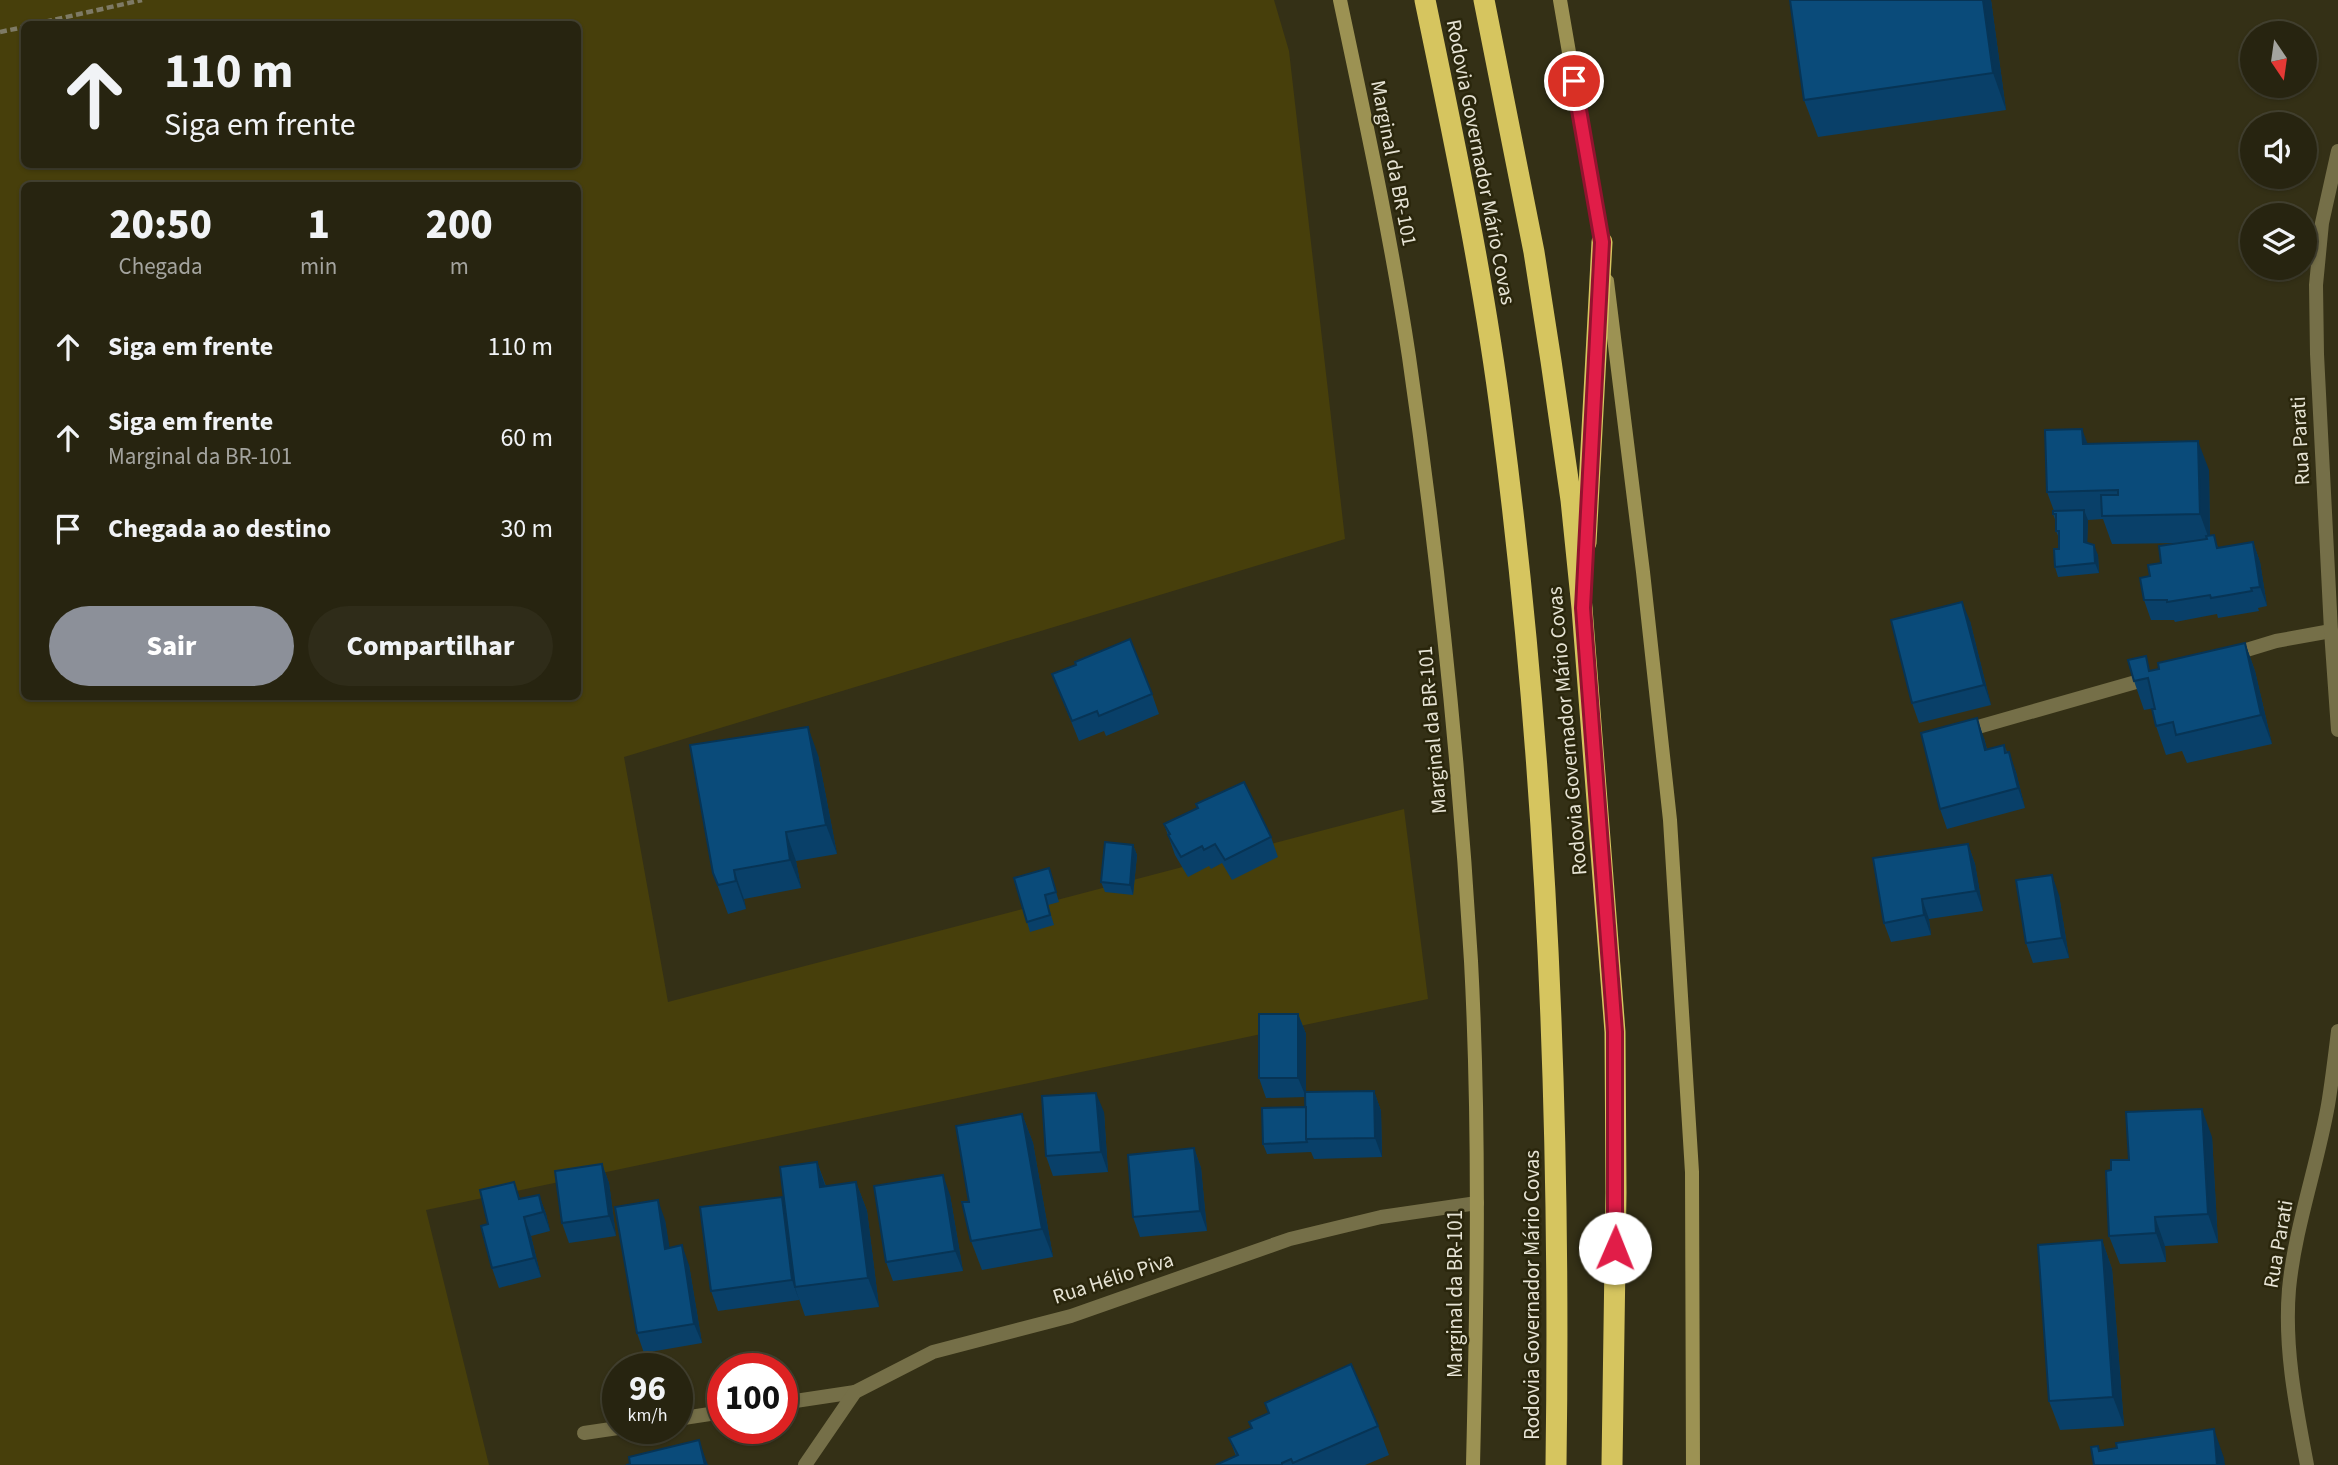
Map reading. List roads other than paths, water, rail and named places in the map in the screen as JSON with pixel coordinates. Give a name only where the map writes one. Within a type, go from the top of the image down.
[{"type":"highway","name":"Rodovia Governador Mário Covas","points":[[1425,0],[1480,276],[1502,422],[1535,743],[1555,1106],[1556,1465]]},
{"type":"highway","name":"Rodovia Governador Mário Covas","points":[[1484,0],[1545,320],[1571,500],[1583,608],[1615,1032],[1616,1207],[1612,1465]]},
{"type":"highway","points":[[1583,608],[1602,242]]},
{"type":"main road","name":"Marginal da BR-101","points":[[1340,0],[1382,204],[1408,353],[1432,523],[1459,790],[1470,950],[1476,1203],[1473,1465]]},
{"type":"main road","points":[[1560,0],[1602,242],[1643,572],[1670,820],[1692,1172],[1693,1465]]},
{"type":"street","name":"Rua Parati","points":[[2338,151],[2322,223],[2316,285],[2317,354],[2338,730]]},
{"type":"street","points":[[2211,660],[2276,641],[2331,631]]},
{"type":"street","points":[[1951,735],[2159,675]]},
{"type":"street","name":"Rua Parati","points":[[2307,1465],[2295,1405],[2288,1345],[2289,1290],[2297,1239],[2333,1104],[2338,1031]]},
{"type":"street","name":"Rua Hélio Piva","points":[[805,1465],[855,1392],[933,1352],[1071,1316],[1290,1239],[1381,1217],[1476,1203]]},
{"type":"street","points":[[798,1401],[855,1392]]},
{"type":"street","points":[[584,1433],[602,1430]]}]
